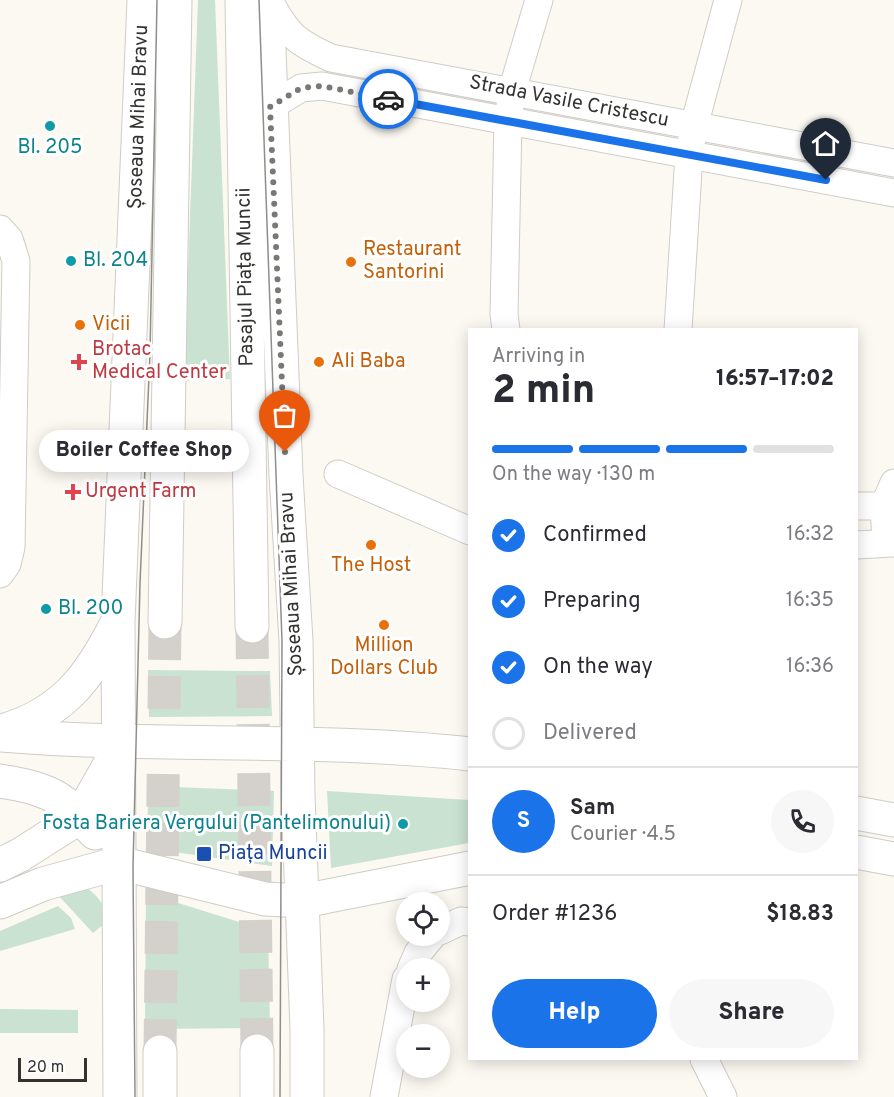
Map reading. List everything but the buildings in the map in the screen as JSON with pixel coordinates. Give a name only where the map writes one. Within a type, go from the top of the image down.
[{"type":"main road","name":"Șoseaua Mihai Bravu","points":[[120,1097],[118,621],[144,0]]},
{"type":"main road","points":[[165,622],[175,0]]},
{"type":"main road","name":"Pasajul Piața Muncii","points":[[242,0],[252,626]]},
{"type":"main road","name":"Șoseaua Mihai Bravu","points":[[268,0],[270,107],[296,641],[297,795],[303,901],[307,1097]]},
{"type":"main road","points":[[0,734],[39,717],[69,696],[92,670],[118,621]]},
{"type":"main road","points":[[0,734],[118,741],[398,747],[468,754]]},
{"type":"main road","points":[[0,865],[80,817],[109,766],[118,741]]},
{"type":"main road","points":[[0,781],[42,789],[59,797],[80,817],[119,863]]},
{"type":"main road","points":[[858,813],[894,820]]},
{"type":"main road","points":[[858,852],[894,859]]},
{"type":"main road","points":[[0,902],[43,884],[119,863],[264,899],[303,901],[468,868]]},
{"type":"main road","points":[[257,1051],[257,1097]]},
{"type":"main road","points":[[160,1052],[160,1097]]},
{"type":"street","name":"Strada Vasile Cristescu","points":[[268,0],[289,33],[304,45],[331,58],[894,163]]},
{"type":"street","points":[[506,328],[504,315],[508,121],[512,91],[539,0]]},
{"type":"street","points":[[678,328],[689,155],[694,126],[728,0]]},
{"type":"street","name":"Strada Vasile Cristescu","points":[[270,107],[301,88],[322,86],[894,193]]},
{"type":"street","points":[[0,229],[9,239],[16,261],[11,547],[7,564],[0,574]]},
{"type":"street","points":[[338,474],[468,530]]},
{"type":"street","points":[[858,505],[889,494],[890,543],[858,545]]},
{"type":"street","points":[[450,926],[461,921],[468,922]]},
{"type":"street","points":[[384,1097],[400,1012]]},
{"type":"street","points":[[704,1060],[723,1097]]},
{"type":"green space","points":[[198,0],[215,0],[230,379],[184,381]]},
{"type":"green space","points":[[148,670],[270,671],[272,716],[149,717]]},
{"type":"green space","points":[[149,786],[274,791],[272,866],[146,848]]},
{"type":"green space","points":[[327,791],[468,800],[468,843],[331,868]]},
{"type":"green space","points":[[86,887],[101,902],[108,921],[93,933],[56,893]]},
{"type":"green space","points":[[146,893],[268,931],[270,1028],[145,1029]]},
{"type":"green space","points":[[58,906],[71,918],[75,929],[0,951],[0,931]]},
{"type":"green space","points":[[0,1009],[78,1010],[78,1033],[0,1033]]},
{"type":"tunnel","points":[[160,1052],[165,622]]},
{"type":"tunnel","points":[[252,626],[257,1051]]},
{"type":"tram line","points":[[135,1097],[133,867],[140,583],[150,353],[157,0]]},
{"type":"tram line","points":[[259,0],[282,641],[280,1097]]},
{"type":"way so far","points":[[285,452],[270,107],[301,88],[322,86],[388,99]]},
{"type":"place","name":"Bl. 205","points":[[50,126]]},
{"type":"place","name":"Bl. 204","points":[[71,261]]},
{"type":"place","name":"Restaurant Santorini","points":[[351,262]]},
{"type":"place","name":"Vicii","points":[[80,325]]},
{"type":"place","name":"Brotac Medical Center","points":[[79,362]]},
{"type":"place","name":"Ali Baba","points":[[319,362]]},
{"type":"place","name":"Boiler Coffee Shop","points":[[285,452]]},
{"type":"place","name":"Urgent Farm","points":[[73,492]]},
{"type":"place","name":"The Host","points":[[371,545]]},
{"type":"place","name":"Bl. 200","points":[[46,609]]},
{"type":"place","name":"Million Dollars Club","points":[[384,625]]},
{"type":"place","name":"Fosta Bariera Vergului (Pantelimonului)","points":[[403,824]]},
{"type":"place","name":"Piața Muncii","points":[[204,854]]},
{"type":"route","points":[[388,99],[826,180]]}]
